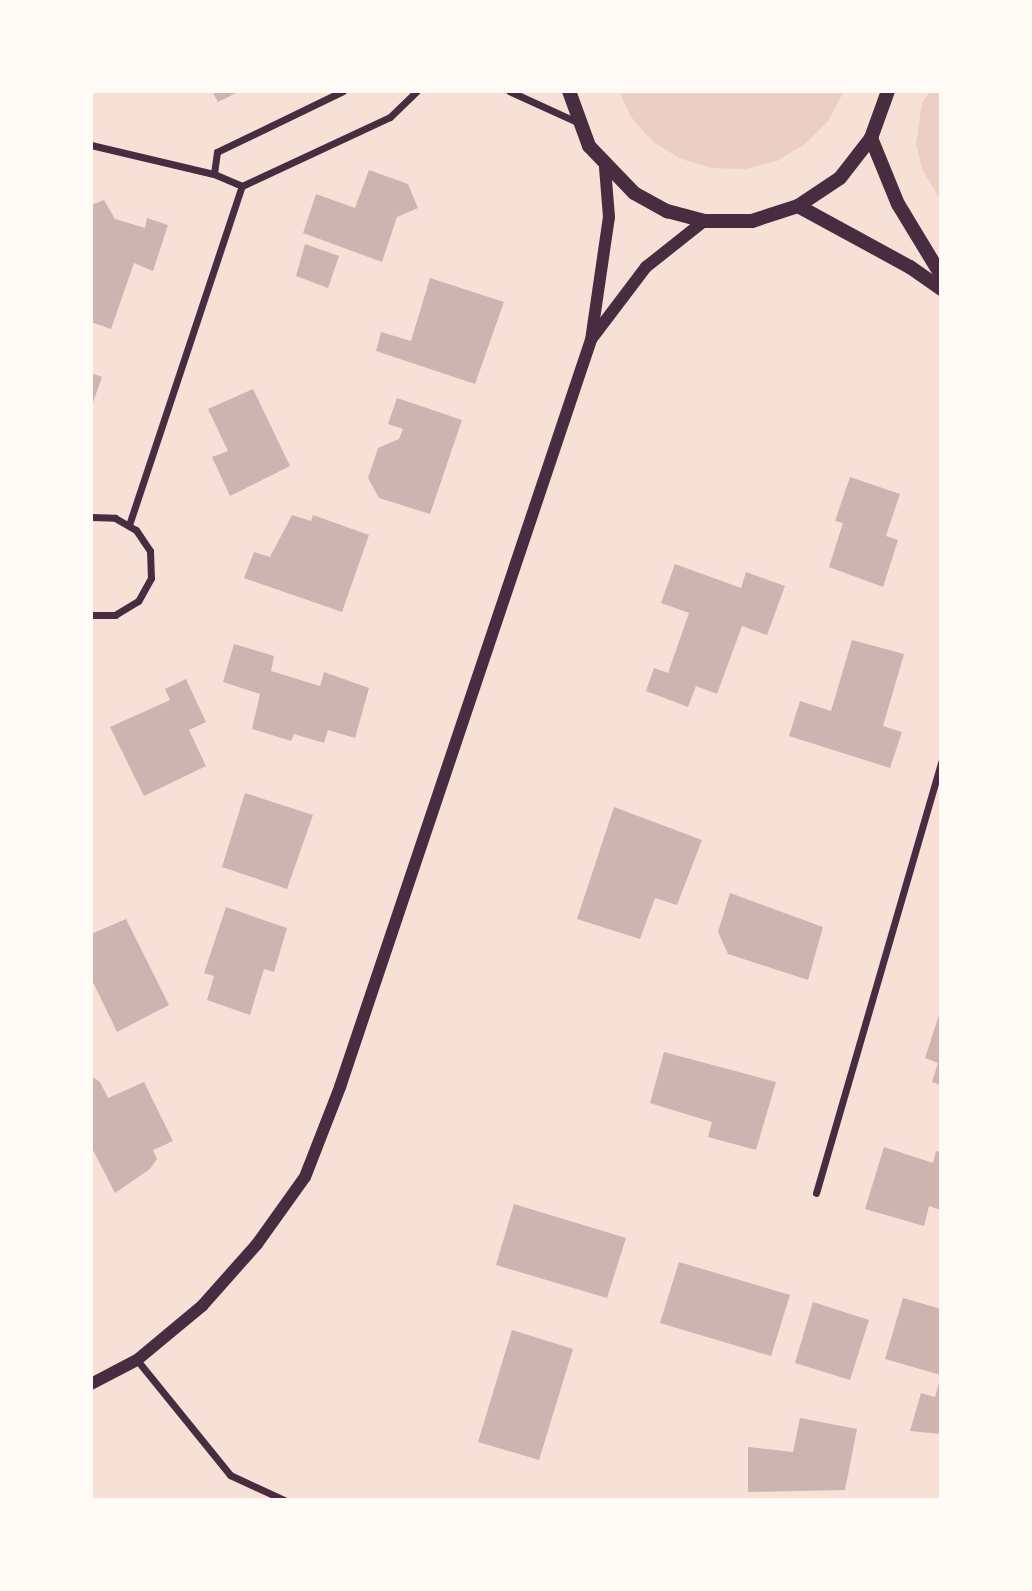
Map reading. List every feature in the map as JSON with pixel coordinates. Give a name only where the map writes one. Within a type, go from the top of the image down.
[{"type":"main road","points":[[569,91],[577,122],[605,167],[634,193],[667,211],[704,221],[752,221],[798,206],[840,178],[871,138],[888,91]]},
{"type":"main road","points":[[871,138],[898,204],[941,275]]},
{"type":"main road","points":[[798,206],[910,267],[941,289]]},
{"type":"street","points":[[214,174],[218,152],[343,91]]},
{"type":"street","points":[[129,524],[242,186],[390,117],[417,91]]},
{"type":"street","points":[[509,91],[577,122]]},
{"type":"street","points":[[91,145],[214,174],[242,186]]},
{"type":"street","points":[[91,1384],[136,1360],[202,1306],[257,1244],[305,1177],[340,1087],[591,340],[609,217],[605,167]]},
{"type":"street","points":[[591,340],[646,267],[704,221]]},
{"type":"street","points":[[91,517],[129,524],[150,551],[150,578],[138,601],[115,615],[91,615]]},
{"type":"street","points":[[816,1193],[941,762]]},
{"type":"street","points":[[136,1360],[230,1475],[284,1500]]},
{"type":"shaded area","points":[[619,91],[844,91],[828,121],[805,144],[777,161],[745,169],[712,168],[681,159],[653,142],[631,117]]},
{"type":"shaded area","points":[[930,91],[941,91],[941,201],[922,169],[916,144],[922,103]]},
{"type":"building","points":[[212,91],[240,91],[218,102]]},
{"type":"building","points":[[369,170],[408,184],[418,208],[397,217],[382,262],[303,233],[316,194],[355,208]]},
{"type":"building","points":[[104,200],[115,219],[145,228],[147,218],[168,225],[153,271],[134,263],[111,329],[91,322],[91,205]]},
{"type":"building","points":[[305,244],[339,256],[328,288],[296,276]]},
{"type":"building","points":[[430,278],[504,302],[475,384],[376,351],[381,332],[411,341]]},
{"type":"building","points":[[91,373],[102,377],[91,408]]},
{"type":"building","points":[[253,389],[290,466],[230,496],[212,457],[228,451],[208,409]]},
{"type":"building","points":[[397,398],[462,420],[430,514],[379,498],[368,478],[378,448],[399,439],[403,429],[388,424]]},
{"type":"building","points":[[850,477],[900,494],[886,536],[898,540],[883,587],[829,567],[843,523],[835,521]]},
{"type":"building","points":[[292,515],[311,521],[313,515],[369,535],[342,612],[244,578],[254,552],[270,557]]},
{"type":"building","points":[[675,564],[741,588],[746,572],[785,586],[767,635],[742,626],[717,694],[696,686],[688,707],[646,691],[654,668],[668,673],[689,613],[661,603]]},
{"type":"building","points":[[852,640],[904,654],[883,726],[902,732],[890,768],[789,736],[800,701],[831,711]]},
{"type":"building","points":[[234,644],[274,656],[271,671],[320,686],[324,672],[369,688],[355,738],[328,730],[324,743],[294,734],[291,741],[252,729],[260,694],[223,682]]},
{"type":"building","points":[[186,679],[206,722],[189,730],[206,766],[144,796],[110,727],[170,700],[165,689]]},
{"type":"building","points":[[245,793],[313,815],[287,889],[222,867]]},
{"type":"building","points":[[614,807],[702,840],[677,905],[655,898],[640,939],[577,919]]},
{"type":"building","points":[[730,893],[823,927],[808,980],[728,954],[718,932]]},
{"type":"building","points":[[226,907],[287,928],[274,972],[264,969],[250,1015],[207,1000],[214,976],[204,973]]},
{"type":"building","points":[[126,919],[169,1005],[117,1032],[91,978],[91,934]]},
{"type":"building","points":[[941,1009],[941,1085],[932,1082],[938,1063],[925,1058]]},
{"type":"building","points":[[664,1052],[776,1082],[756,1150],[708,1137],[712,1122],[650,1103]]},
{"type":"building","points":[[91,1076],[100,1082],[108,1098],[144,1082],[173,1141],[153,1150],[157,1159],[150,1169],[115,1193],[91,1146]]},
{"type":"building","points":[[884,1147],[933,1163],[936,1151],[941,1152],[941,1210],[929,1206],[924,1226],[865,1209]]},
{"type":"building","points":[[514,1204],[626,1238],[607,1298],[496,1265]]},
{"type":"building","points":[[679,1262],[790,1295],[771,1356],[660,1323]]},
{"type":"building","points":[[903,1298],[941,1309],[941,1375],[885,1359]]},
{"type":"building","points":[[813,1302],[869,1320],[850,1380],[795,1363]]},
{"type":"building","points":[[512,1330],[573,1349],[539,1460],[478,1442]]},
{"type":"building","points":[[940,1379],[941,1434],[910,1431],[921,1393],[935,1397]]},
{"type":"building","points":[[800,1418],[857,1429],[845,1490],[748,1492],[748,1447],[793,1452]]}]
